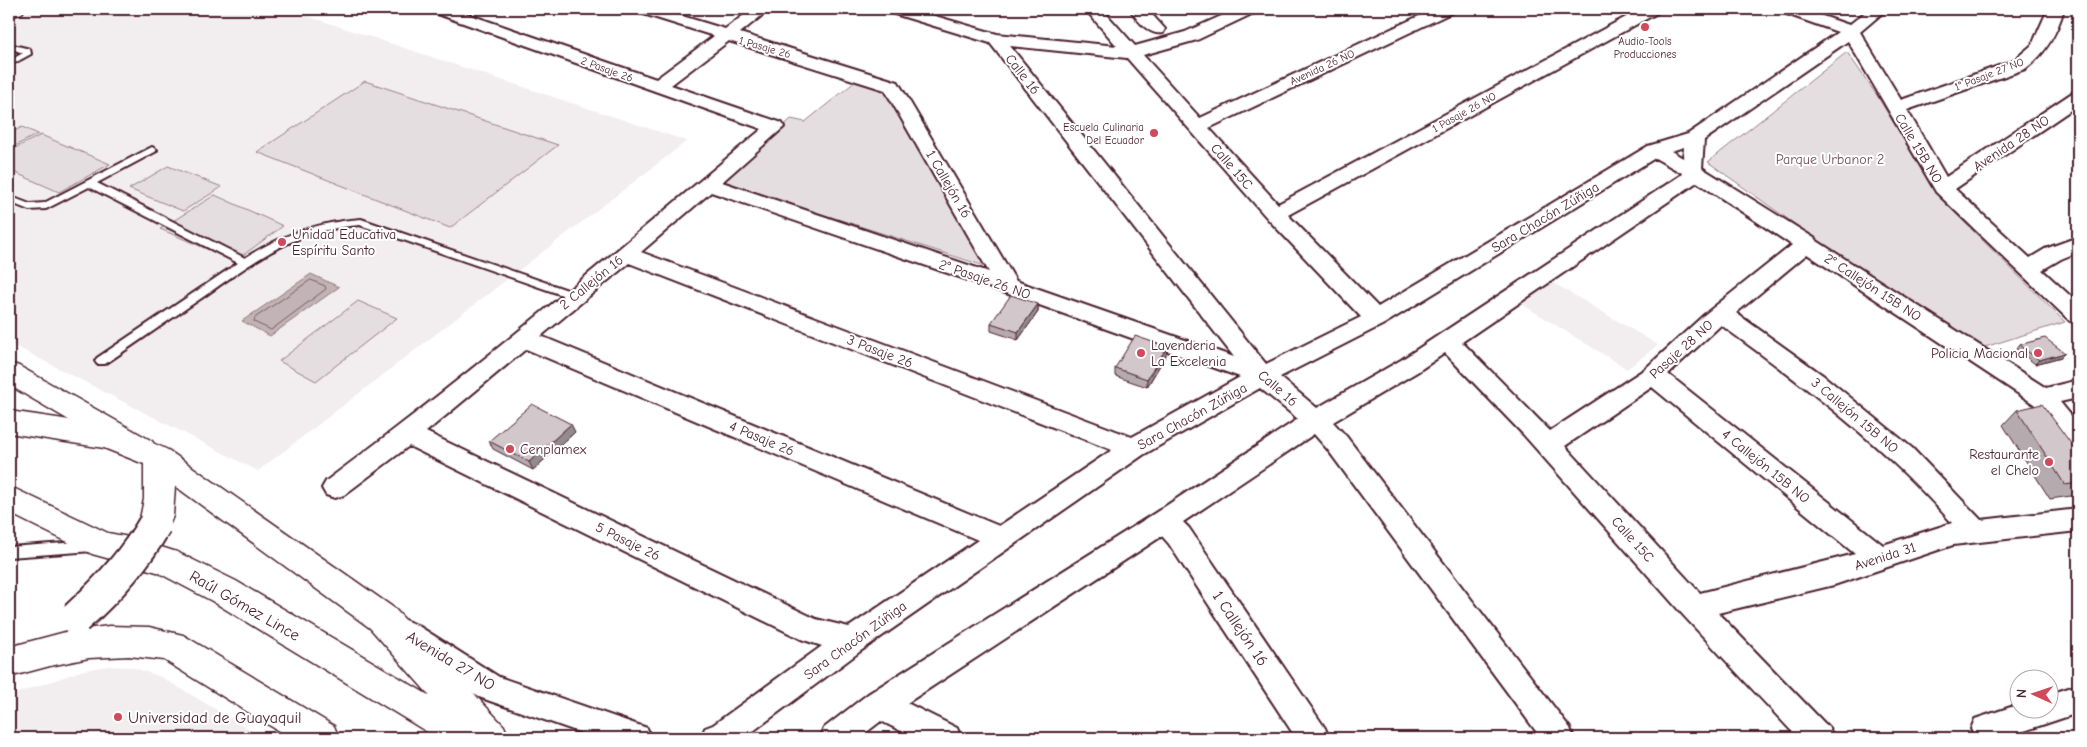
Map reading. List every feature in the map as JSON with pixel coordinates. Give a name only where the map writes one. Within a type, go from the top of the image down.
[{"type":"main road","points":[[9,12],[15,9]]},
{"type":"main road","points":[[9,373],[150,453],[382,618],[490,738]]},
{"type":"main road","points":[[9,403],[150,453]]},
{"type":"main road","points":[[9,422],[95,435]]},
{"type":"main road","points":[[9,660],[50,637],[76,618],[108,589],[129,565],[155,524],[161,506],[161,490],[150,453]]},
{"type":"main road","name":"Raúl Gómez Lince","points":[[9,498],[29,510],[103,545],[129,550],[166,561],[224,591],[470,738]]},
{"type":"main road","points":[[9,660],[64,646],[95,641],[124,639],[172,646],[321,738]]},
{"type":"street","name":"2 Pasaje 26","points":[[441,9],[657,87],[773,125],[774,129]]},
{"type":"street","name":"1 Pasaje 26","points":[[642,9],[888,83]]},
{"type":"street","points":[[657,87],[762,9]]},
{"type":"street","points":[[894,9],[996,39],[1130,53],[1191,36],[1250,9]]},
{"type":"street","name":"Calle 15C","points":[[1093,9],[1130,53],[1275,214],[1376,319]]},
{"type":"street","points":[[1138,9],[1157,29]]},
{"type":"street","name":"Avenida 26 NO","points":[[1197,126],[1447,9]]},
{"type":"street","name":"1 Pasaje 26 NO","points":[[1275,214],[1653,9]]},
{"type":"street","points":[[1787,9],[1851,31]]},
{"type":"street","name":"Sara Chacón Zúñiga","points":[[716,738],[721,737],[852,641],[1000,538],[1134,448],[1262,376],[1376,319],[1654,150],[1695,138],[1851,31],[1879,9]]},
{"type":"street","name":"1° Pasaje 27 NO","points":[[1895,108],[2019,65],[2032,57],[2042,45],[2056,9]]},
{"type":"street","name":"Calle 15B NO","points":[[1851,31],[1943,188],[2078,316]]},
{"type":"street","name":"Calle 16","points":[[996,39],[1262,376],[1316,420],[1337,443],[1559,738]]},
{"type":"street","name":"1 Callejón 16","points":[[888,83],[894,87],[1008,286]]},
{"type":"street","name":"Avenida 28 NO","points":[[1943,188],[2078,97]]},
{"type":"street","name":"2 Callejón 16","points":[[335,488],[407,434],[626,254],[774,129]]},
{"type":"street","points":[[835,738],[879,704],[1164,521],[1316,420],[1409,366],[1691,177],[1695,138]]},
{"type":"street","name":"2° Callejón 15B NO","points":[[1654,150],[1693,171],[1807,243],[2043,398],[2078,440]]},
{"type":"street","name":"2° Pasaje 26 NO","points":[[708,184],[1008,286],[1262,376]]},
{"type":"street","name":"Pasaje 28 NO","points":[[1548,445],[1653,376],[1721,314],[1807,243]]},
{"type":"street","points":[[2028,269],[2053,254],[2078,244]]},
{"type":"street","name":"3 Pasaje 26","points":[[626,254],[1134,448]]},
{"type":"street","name":"3 Callejón 15B NO","points":[[1721,314],[1816,382],[1903,455],[1944,496],[1975,531]]},
{"type":"street","name":"4 Pasaje 26","points":[[523,338],[1000,538]]},
{"type":"street","name":"Calle 15C","points":[[1447,341],[1548,445],[1694,607],[1818,738]]},
{"type":"street","name":"4 Callejón 15B NO","points":[[1653,376],[1766,465],[1879,558]]},
{"type":"street","points":[[2043,398],[2078,389]]},
{"type":"street","name":"5 Pasaje 26","points":[[407,434],[811,630],[852,641]]},
{"type":"street","name":"Avenida 31","points":[[1694,607],[1834,573],[1953,534],[2078,520]]},
{"type":"street","name":"1 Callejón 16","points":[[1164,521],[1179,536],[1314,738]]},
{"type":"street","name":"Avenida 27 NO","points":[[382,618],[490,686],[636,738]]},
{"type":"street","points":[[2060,705],[2078,699]]},
{"type":"street","points":[[879,704],[946,738]]},
{"type":"street","points":[[1990,734],[2023,720]]},
{"type":"lane","points":[[9,46],[27,51],[27,54],[9,64]]},
{"type":"lane","points":[[9,199],[30,207],[46,206],[152,150]]},
{"type":"lane","points":[[89,183],[245,262]]},
{"type":"lane","points":[[9,211],[22,204]]},
{"type":"lane","points":[[101,361],[260,251],[291,236],[347,222],[361,222],[574,296]]},
{"type":"lane","points":[[9,552],[103,545]]},
{"type":"shaded area","name":"Unidad Educativa Espíritu Santo","points":[[33,9],[286,9],[687,141],[258,471],[9,343],[9,22]]},
{"type":"shaded area","points":[[1552,282],[1658,345],[1627,369],[1520,303]]},
{"type":"shaded area","name":"Universidad de Guayaquil","points":[[108,666],[131,667],[161,677],[264,738],[9,738],[9,696],[84,670]]},
{"type":"green space","name":"Parque Urbanor 2","points":[[1847,52],[1878,97],[1936,194],[2065,322],[1972,351],[1708,162]]},
{"type":"green space","points":[[365,81],[558,145],[450,228],[257,152]]},
{"type":"green space","points":[[856,81],[881,86],[991,268],[721,182],[791,119],[805,122]]},
{"type":"green space","points":[[22,127],[38,134],[9,149],[9,134]]},
{"type":"green space","points":[[41,135],[110,164],[59,192],[9,170],[9,151]]},
{"type":"green space","points":[[168,166],[222,187],[183,211],[129,189]]},
{"type":"green space","points":[[215,195],[283,226],[235,261],[160,229]]},
{"type":"green space","points":[[358,301],[397,318],[316,381],[279,361]]},
{"type":"water","points":[[311,274],[339,287],[270,336],[242,321]]},
{"type":"building","points":[[1011,295],[1038,304],[1018,332],[991,323]]},
{"type":"building","points":[[1135,336],[1167,347],[1147,379],[1115,368]]},
{"type":"building","name":"Policia Macional","points":[[2045,338],[2065,353],[2039,360],[2019,345]]},
{"type":"building","points":[[532,404],[571,424],[529,462],[489,441]]},
{"type":"building","points":[[2042,404],[2078,453],[2078,483],[2065,485],[2017,410]]},
{"type":"place","name":"Audio-Tools Producciones","points":[[1645,27]]},
{"type":"place","name":"Escuela Culinaria Del Ecuador","points":[[1154,133]]},
{"type":"place","name":"Unidad Educativa Espíritu Santo","points":[[282,242]]},
{"type":"place","name":"Lavenderia La Excelenia","points":[[1141,353]]},
{"type":"place","name":"Policia Macional","points":[[2038,353]]},
{"type":"place","name":"Cenplamex","points":[[510,449]]},
{"type":"place","name":"Restaurante el Chelo","points":[[2049,462]]},
{"type":"place","name":"Universidad de Guayaquil","points":[[118,717]]}]
